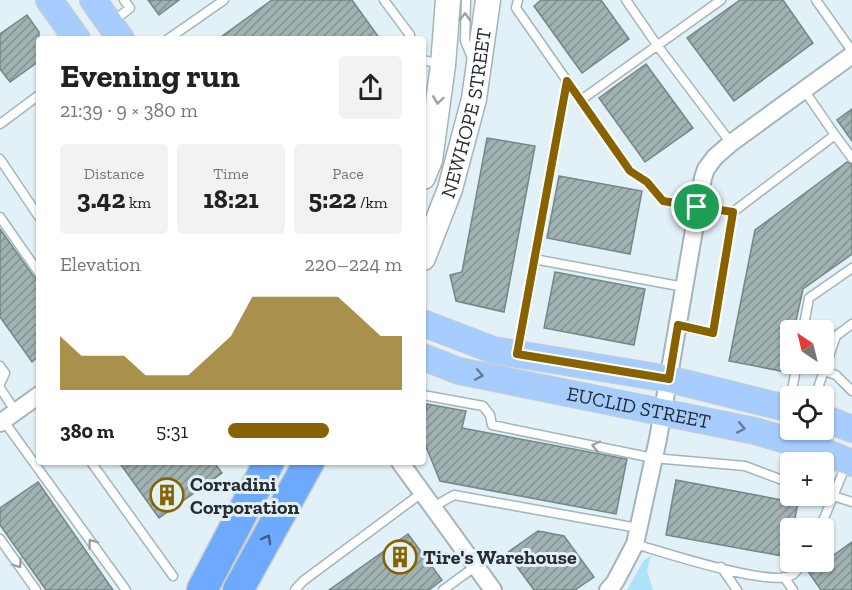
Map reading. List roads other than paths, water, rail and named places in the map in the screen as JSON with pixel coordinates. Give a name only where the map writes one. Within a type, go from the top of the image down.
[{"type":"highway","points":[[202,590],[267,465]]},
{"type":"highway","points":[[238,590],[307,465]]},
{"type":"main road","points":[[49,0],[75,36]]},
{"type":"main road","points":[[93,0],[115,31]]},
{"type":"main road","name":"EUCLID STREET","points":[[426,324],[493,350],[669,379],[780,401]]},
{"type":"main road","name":"EUCLID STREET","points":[[426,358],[459,371],[755,431],[820,450],[850,462]]},
{"type":"main road","points":[[834,422],[852,429]]},
{"type":"street","name":"NEWHOPE STREET","points":[[426,170],[430,160],[433,62],[448,0]]},
{"type":"street","name":"NEWHOPE STREET","points":[[426,250],[450,189],[474,99],[488,0]]},
{"type":"street","points":[[608,590],[615,582],[637,536],[663,412],[697,207],[706,169],[715,157],[731,143],[852,53]]},
{"type":"street","points":[[6,418],[36,397]]},
{"type":"street","points":[[402,465],[493,590]]},
{"type":"lane","points":[[115,31],[130,8],[124,0]]},
{"type":"lane","points":[[172,36],[224,0]]},
{"type":"lane","points":[[384,0],[410,36]]},
{"type":"lane","points":[[466,0],[465,41],[479,72]]},
{"type":"lane","points":[[518,0],[516,8],[630,171],[647,182],[663,201],[733,212]]},
{"type":"lane","points":[[626,0],[731,143]]},
{"type":"lane","points":[[581,100],[721,0]]},
{"type":"lane","points":[[816,0],[852,53]]},
{"type":"lane","points":[[517,354],[567,81]]},
{"type":"lane","points":[[804,90],[852,158]]},
{"type":"lane","points":[[0,124],[36,97]]},
{"type":"lane","points":[[678,325],[713,333],[733,212],[836,135]]},
{"type":"lane","points":[[0,159],[36,213]]},
{"type":"lane","points":[[0,217],[36,269]]},
{"type":"lane","points":[[534,259],[684,287]]},
{"type":"lane","points":[[805,320],[809,298],[852,268]]},
{"type":"lane","points":[[834,342],[836,336],[852,324]]},
{"type":"lane","points":[[0,366],[5,374],[0,386],[6,418],[36,461]]},
{"type":"lane","points":[[834,374],[852,391]]},
{"type":"lane","points":[[426,396],[483,406],[490,415],[492,425],[653,458],[745,466],[780,479]]},
{"type":"lane","points":[[834,485],[850,462]]},
{"type":"lane","points":[[39,465],[126,590]]},
{"type":"lane","points":[[93,465],[172,576]]},
{"type":"lane","points":[[295,590],[303,581],[423,492]]},
{"type":"lane","points":[[433,507],[454,495],[637,536],[721,567],[756,577],[784,577],[795,572]]},
{"type":"lane","points":[[834,496],[852,502]]},
{"type":"lane","points":[[0,539],[36,590]]},
{"type":"lane","points":[[443,590],[476,566]]},
{"type":"lane","points":[[721,567],[737,590]]},
{"type":"lane","points":[[784,577],[793,590]]},
{"type":"place","name":"Corradini Corporation","points":[[167,495]]},
{"type":"place","name":"Tire's Warehouse","points":[[400,557]]}]
